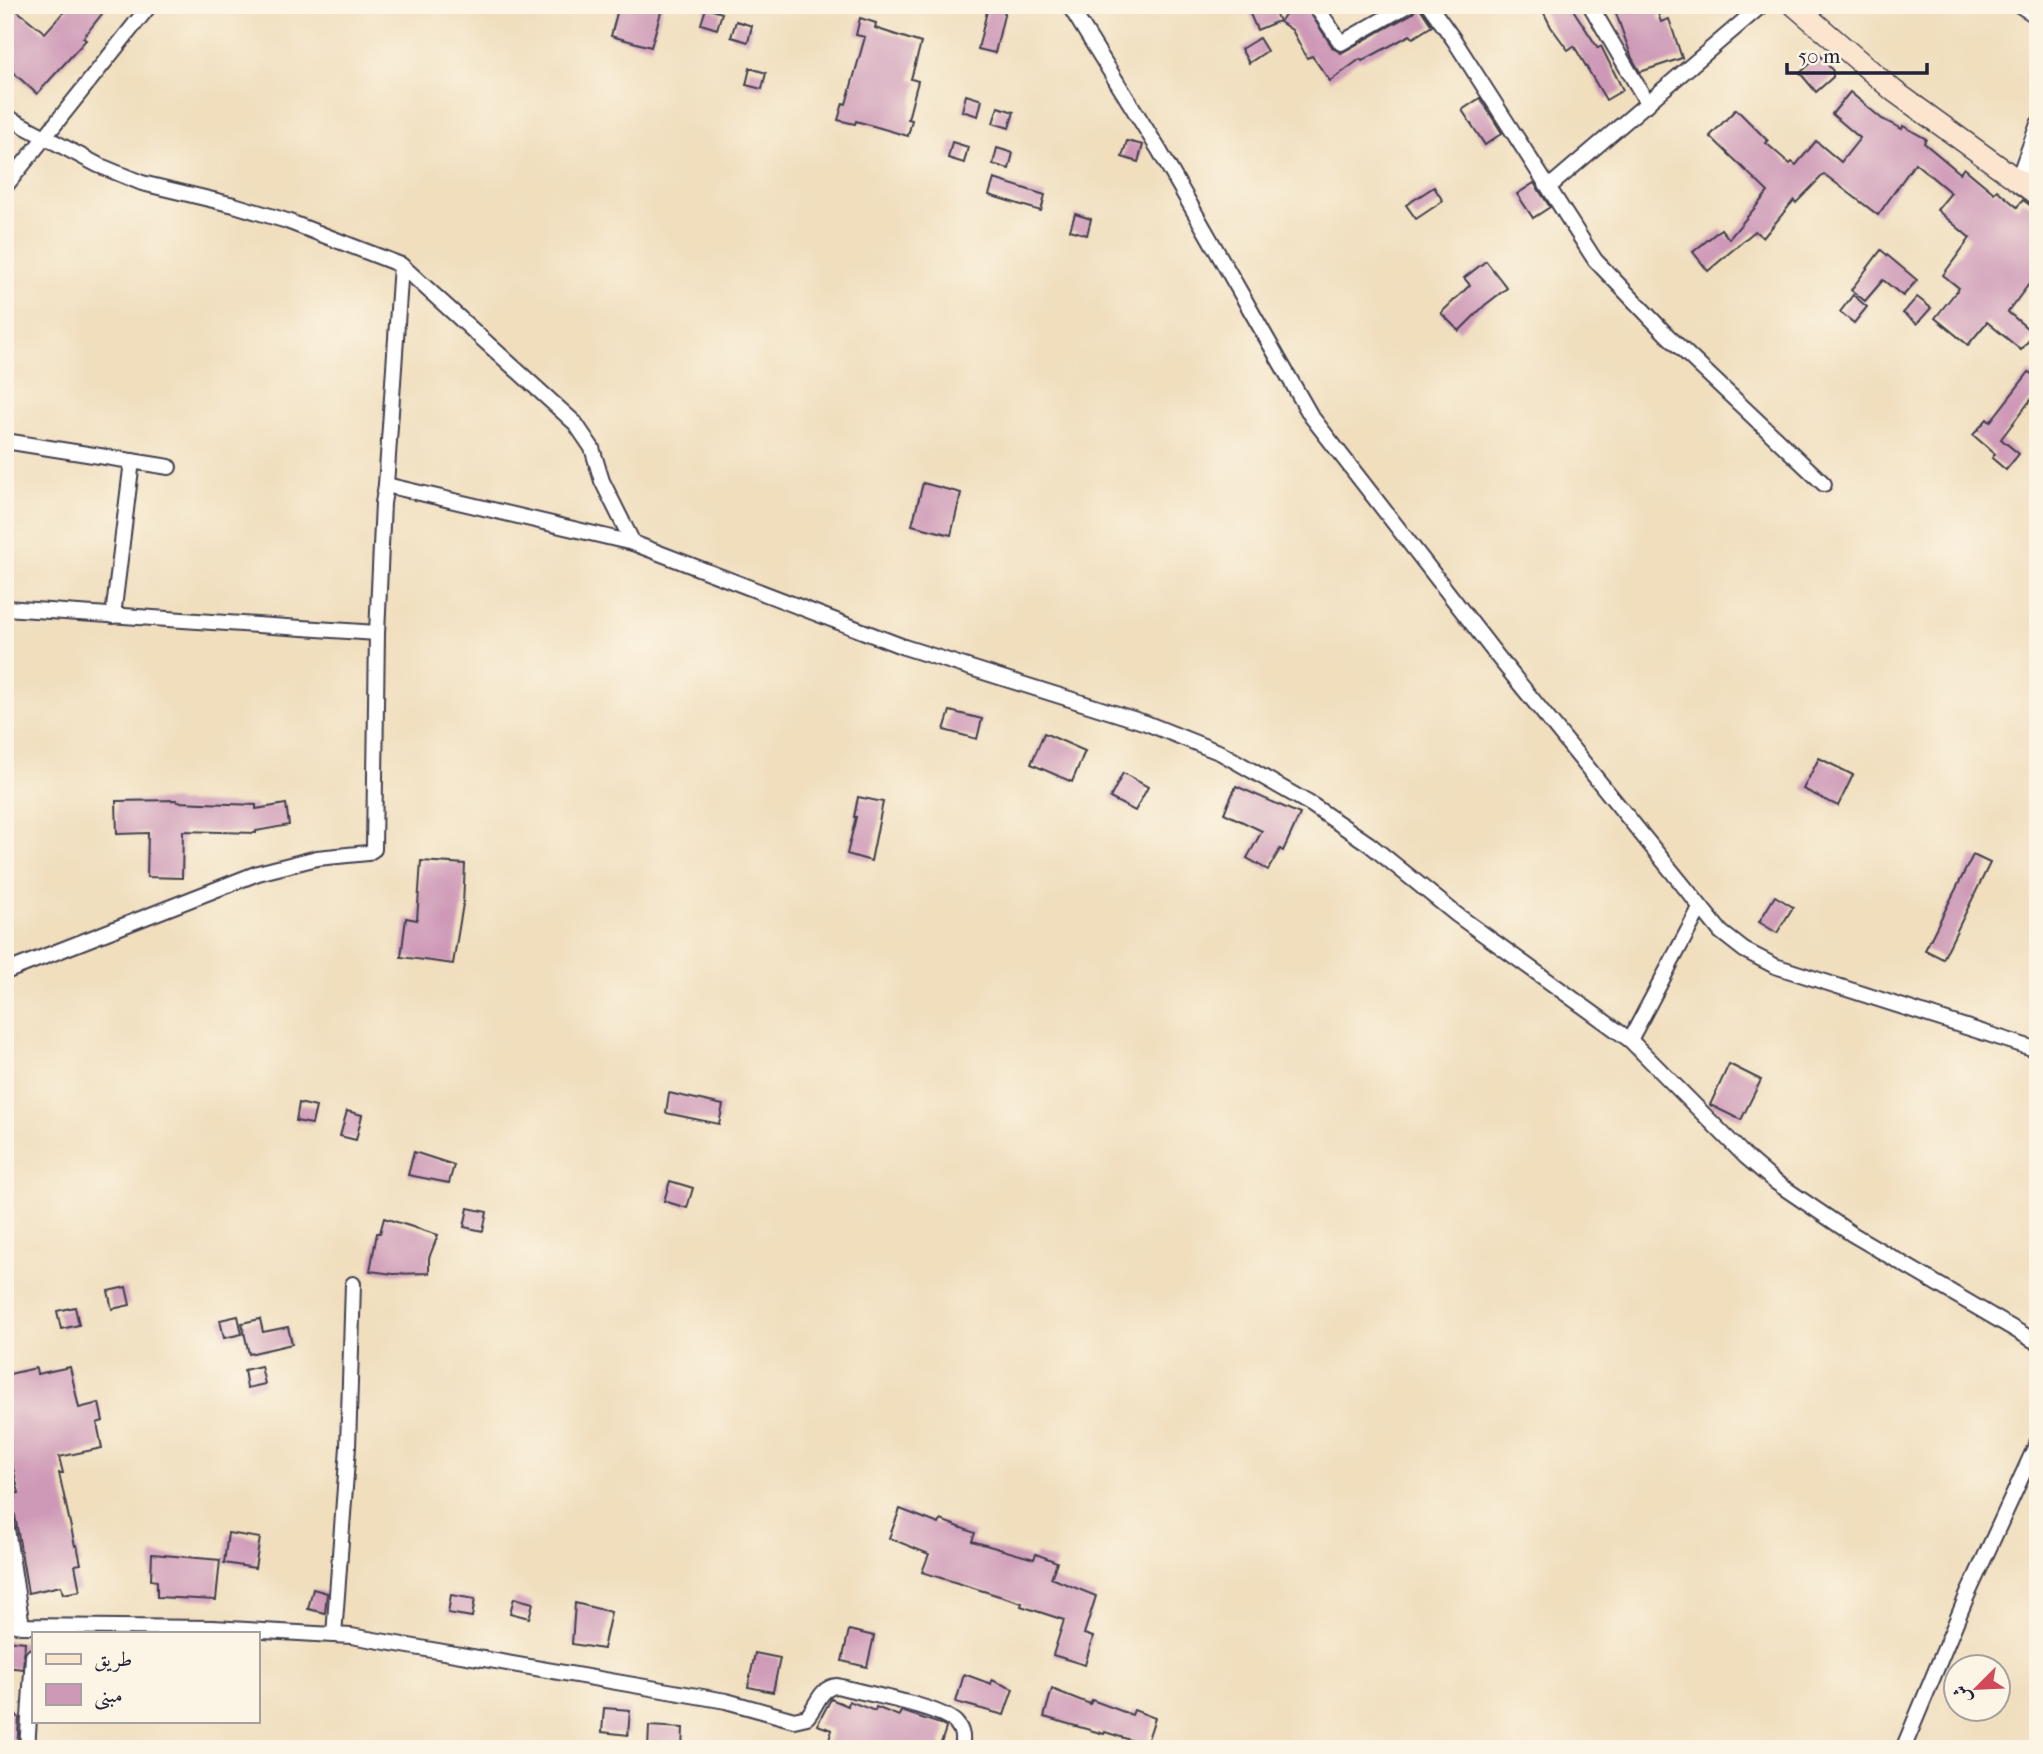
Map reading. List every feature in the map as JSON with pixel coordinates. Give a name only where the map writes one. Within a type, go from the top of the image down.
[{"type":"street","points":[[5,187],[150,5]]},
{"type":"street","points":[[1069,5],[1159,150],[1311,416],[1498,657],[1721,932],[1744,950],[1775,965],[2038,1050]]},
{"type":"street","points":[[1315,5],[1341,43],[1408,5]]},
{"type":"street","points":[[1429,5],[1587,249],[1621,290],[1824,484]]},
{"type":"street","points":[[1590,5],[1648,104]]},
{"type":"street","points":[[1549,187],[1762,5]]},
{"type":"street","points":[[1794,5],[1894,90],[2038,195]]},
{"type":"street","points":[[2019,5],[2038,17]]},
{"type":"street","points":[[5,116],[98,165],[142,183],[274,217],[401,265],[575,424],[592,448],[602,481],[633,542]]},
{"type":"street","points":[[2017,181],[2038,124]]},
{"type":"street","points":[[5,972],[258,873],[317,858],[372,852],[375,844],[377,634],[383,503],[401,265]]},
{"type":"street","points":[[5,441],[169,467]]},
{"type":"street","points":[[113,616],[132,461]]},
{"type":"street","points":[[386,485],[633,542],[904,647],[1146,723],[1221,753],[1312,805],[1369,844],[1457,915],[1630,1040],[1726,1138],[1774,1181],[1852,1234],[2038,1343]]},
{"type":"street","points":[[5,608],[377,634]]},
{"type":"street","points":[[1630,1040],[1700,908]]},
{"type":"street","points":[[334,1635],[348,1447],[353,1284]]},
{"type":"street","points":[[1903,1749],[1966,1598],[2038,1441]]},
{"type":"street","points":[[5,1516],[31,1628]]},
{"type":"street","points":[[5,1623],[31,1628],[213,1628],[351,1636],[726,1701],[794,1720],[807,1717],[824,1691],[830,1686],[837,1686],[944,1716],[958,1726],[963,1739],[961,1749]]},
{"type":"street","points":[[27,1749],[32,1672]]},
{"type":"building","points":[[5,5],[10,5],[45,33],[70,5],[109,5],[83,38],[86,40],[37,94],[5,65]]},
{"type":"building","points":[[619,5],[663,5],[651,47],[611,36]]},
{"type":"building","points":[[1246,5],[1272,5],[1279,21],[1257,30]]},
{"type":"building","points":[[1291,5],[1305,5],[1333,48],[1341,53],[1413,13],[1418,5],[1432,26],[1413,38],[1410,35],[1362,61],[1360,59],[1330,81],[1312,56],[1307,58],[1292,30],[1280,22]]},
{"type":"building","points":[[1540,5],[1570,5],[1598,48],[1601,46],[1623,90],[1606,100],[1574,46],[1568,50],[1551,27]]},
{"type":"building","points":[[1613,5],[1655,5],[1661,22],[1669,19],[1682,58],[1640,72],[1632,58]]},
{"type":"building","points":[[988,7],[1005,11],[995,53],[978,49]]},
{"type":"building","points":[[706,8],[722,13],[717,29],[701,24]]},
{"type":"building","points":[[860,18],[876,23],[875,28],[921,43],[911,79],[918,81],[908,119],[912,120],[908,136],[856,121],[855,124],[838,120],[843,103],[846,104],[865,37],[856,35]]},
{"type":"building","points":[[736,21],[752,26],[748,42],[731,37]]},
{"type":"building","points":[[1259,38],[1267,51],[1249,63],[1241,49]]},
{"type":"building","points":[[1820,55],[1833,71],[1833,77],[1816,92],[1800,73]]},
{"type":"building","points":[[750,68],[766,73],[762,89],[746,85]]},
{"type":"building","points":[[1850,92],[1882,119],[1902,129],[1903,126],[1926,139],[1924,143],[1960,173],[1964,168],[1994,193],[1997,190],[2017,207],[2023,200],[2038,211],[2038,272],[2008,312],[2034,334],[2021,350],[1987,322],[1968,345],[1935,318],[1959,288],[1943,275],[1970,238],[1937,210],[1951,193],[1915,163],[1878,215],[1824,174],[1796,203],[1794,200],[1763,238],[1755,231],[1708,271],[1693,252],[1721,229],[1729,239],[1768,192],[1710,136],[1736,109],[1768,141],[1766,143],[1790,164],[1792,162],[1796,165],[1816,141],[1841,162],[1860,138],[1832,114]]},
{"type":"building","points":[[966,95],[982,100],[978,116],[962,111]]},
{"type":"building","points":[[1480,98],[1502,133],[1485,145],[1462,110]]},
{"type":"building","points":[[998,107],[1014,112],[1009,128],[993,123]]},
{"type":"building","points":[[1127,141],[1143,145],[1138,162],[1122,157]]},
{"type":"building","points":[[952,142],[968,147],[964,163],[948,158]]},
{"type":"building","points":[[997,148],[1013,153],[1009,169],[993,164]]},
{"type":"building","points":[[994,179],[1045,195],[1041,211],[989,195]]},
{"type":"building","points":[[1534,183],[1550,207],[1533,218],[1517,194]]},
{"type":"building","points":[[1434,187],[1443,201],[1416,219],[1406,205]]},
{"type":"building","points":[[1075,214],[1091,219],[1087,235],[1070,230]]},
{"type":"building","points":[[1881,250],[1917,280],[1903,296],[1883,280],[1865,301],[1851,290]]},
{"type":"building","points":[[1486,261],[1507,288],[1459,331],[1441,313],[1470,285],[1464,278]]},
{"type":"building","points":[[1853,295],[1867,307],[1854,323],[1840,312]]},
{"type":"building","points":[[1917,297],[1931,308],[1917,324],[1903,313]]},
{"type":"building","points":[[2029,372],[2038,379],[2038,390],[2001,439],[2019,454],[2006,470],[1992,458],[1995,454],[1973,435],[1987,419],[1990,422]]},
{"type":"building","points":[[923,483],[961,493],[951,535],[912,525]]},
{"type":"building","points":[[950,711],[982,719],[977,739],[944,730]]},
{"type":"building","points":[[1044,733],[1085,751],[1072,782],[1031,764]]},
{"type":"building","points":[[1819,758],[1853,775],[1838,806],[1803,789]]},
{"type":"building","points":[[1123,773],[1148,787],[1135,811],[1110,798]]},
{"type":"building","points":[[1236,786],[1300,814],[1283,851],[1280,849],[1268,870],[1247,858],[1262,831],[1224,813]]},
{"type":"building","points":[[858,797],[883,802],[871,861],[847,854]]},
{"type":"building","points":[[177,800],[256,805],[256,809],[286,804],[289,825],[256,833],[183,831],[182,878],[147,877],[148,833],[117,834],[116,801]]},
{"type":"building","points":[[1973,855],[1990,863],[1943,959],[1925,950]]},
{"type":"building","points":[[421,861],[465,864],[463,904],[453,964],[401,957],[406,918],[417,920]]},
{"type":"building","points":[[1775,896],[1793,907],[1777,933],[1759,922]]},
{"type":"building","points":[[1729,1064],[1761,1080],[1741,1120],[1710,1105]]},
{"type":"building","points":[[669,1093],[723,1105],[719,1124],[666,1113]]},
{"type":"building","points":[[299,1103],[316,1107],[312,1124],[296,1121]]},
{"type":"building","points":[[347,1111],[362,1115],[356,1140],[340,1136]]},
{"type":"building","points":[[414,1152],[454,1165],[449,1183],[408,1175]]},
{"type":"building","points":[[670,1181],[693,1188],[687,1208],[664,1201]]},
{"type":"building","points":[[468,1208],[487,1212],[483,1231],[464,1227]]},
{"type":"building","points":[[384,1218],[438,1235],[429,1258],[429,1273],[393,1274],[370,1271],[377,1233],[380,1233]]},
{"type":"building","points":[[126,1287],[130,1305],[112,1309],[108,1291]]},
{"type":"building","points":[[75,1307],[79,1325],[61,1329],[57,1311]]},
{"type":"building","points":[[238,1316],[242,1334],[224,1338],[220,1320]]},
{"type":"building","points":[[260,1319],[263,1332],[288,1327],[292,1344],[249,1354],[242,1323]]},
{"type":"building","points":[[261,1366],[265,1384],[247,1388],[244,1370]]},
{"type":"building","points":[[70,1367],[79,1408],[99,1403],[103,1421],[97,1423],[102,1448],[59,1457],[63,1473],[59,1473],[81,1564],[75,1565],[80,1591],[63,1594],[61,1586],[28,1593],[15,1515],[12,1509],[5,1507],[5,1499],[16,1498],[15,1494],[19,1493],[5,1436],[5,1375],[36,1368],[37,1374]]},
{"type":"building","points":[[900,1509],[939,1524],[941,1520],[975,1533],[972,1541],[1034,1559],[1036,1554],[1057,1562],[1051,1578],[1096,1596],[1084,1634],[1093,1637],[1085,1665],[1053,1655],[1064,1620],[1021,1606],[1022,1603],[922,1572],[929,1554],[889,1538]]},
{"type":"building","points":[[228,1533],[260,1538],[255,1568],[224,1563]]},
{"type":"building","points":[[152,1554],[220,1560],[216,1600],[157,1597],[157,1581],[151,1580]]},
{"type":"building","points":[[313,1589],[327,1593],[325,1613],[308,1609]]},
{"type":"building","points":[[451,1595],[475,1599],[472,1617],[448,1613]]},
{"type":"building","points":[[514,1598],[533,1603],[529,1618],[510,1613]]},
{"type":"building","points":[[575,1603],[611,1612],[603,1649],[572,1644]]},
{"type":"building","points":[[849,1630],[874,1636],[867,1667],[842,1661]]},
{"type":"building","points":[[5,1640],[25,1642],[23,1669],[5,1667]]},
{"type":"building","points":[[755,1653],[780,1658],[773,1692],[748,1687]]},
{"type":"building","points":[[964,1674],[991,1684],[992,1680],[1013,1689],[1004,1715],[956,1702]]},
{"type":"building","points":[[1052,1689],[1090,1704],[1092,1700],[1132,1715],[1134,1710],[1155,1718],[1146,1745],[1044,1717]]},
{"type":"building","points":[[831,1699],[848,1706],[849,1701],[875,1711],[876,1707],[899,1716],[901,1711],[943,1725],[946,1728],[939,1749],[826,1749],[832,1730],[817,1725]]},
{"type":"building","points":[[5,1701],[19,1718],[17,1749],[5,1749]]},
{"type":"building","points":[[604,1708],[630,1710],[628,1735],[602,1732]]},
{"type":"building","points":[[649,1726],[683,1728],[682,1749],[648,1749]]}]
